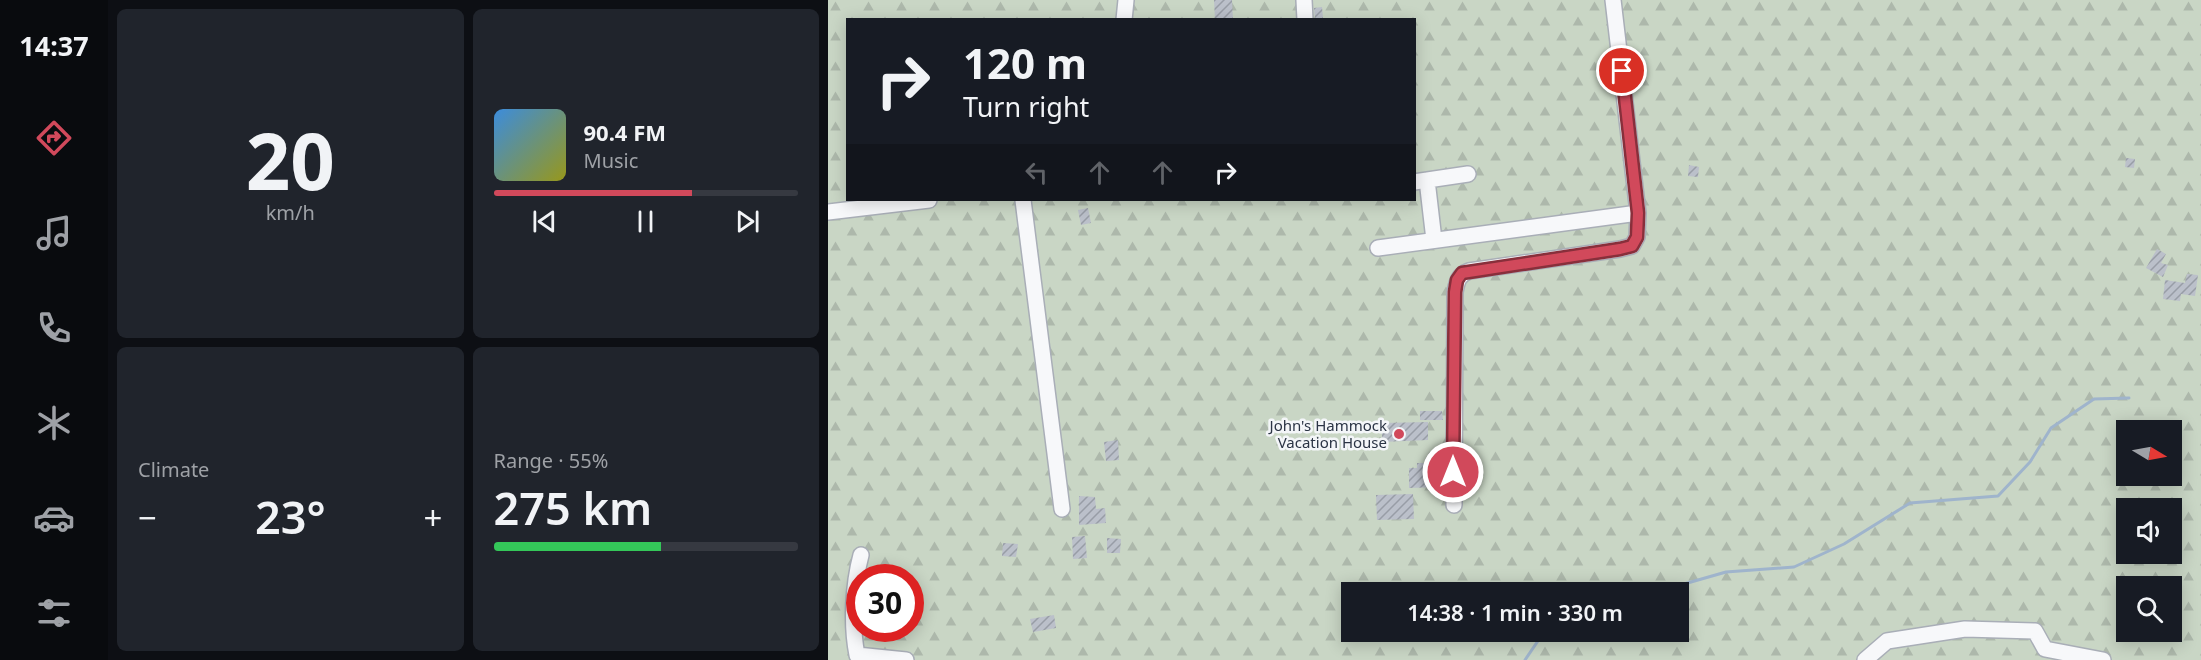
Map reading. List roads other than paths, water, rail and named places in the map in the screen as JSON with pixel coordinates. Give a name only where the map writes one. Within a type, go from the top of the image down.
[{"type":"street","points":[[1124,18],[1126,0]]},
{"type":"street","points":[[1304,0],[1305,18]]},
{"type":"street","points":[[1454,505],[1455,292],[1457,280],[1462,273],[1469,271],[1620,249],[1632,246],[1637,237],[1638,213],[1613,0]]},
{"type":"street","points":[[1434,240],[1420,181],[1468,174]]},
{"type":"street","points":[[828,212],[921,201]]},
{"type":"street","points":[[1023,201],[1062,509]]},
{"type":"street","points":[[1378,248],[1638,213]]},
{"type":"street","points":[[861,555],[854,594],[857,655],[906,660]]},
{"type":"street","points":[[1865,660],[1887,641],[1965,629],[2036,631],[2045,649],[2103,660]]},
{"type":"waterway","points":[[1689,583],[1726,572],[1794,567],[1844,544],[1910,503],[1998,496],[2030,462],[2051,428],[2094,399],[2129,398]]},
{"type":"waterway","points":[[1525,660],[1537,642]]},
{"type":"place","name":"John's Hammock Vacation House","points":[[1399,434]]}]
